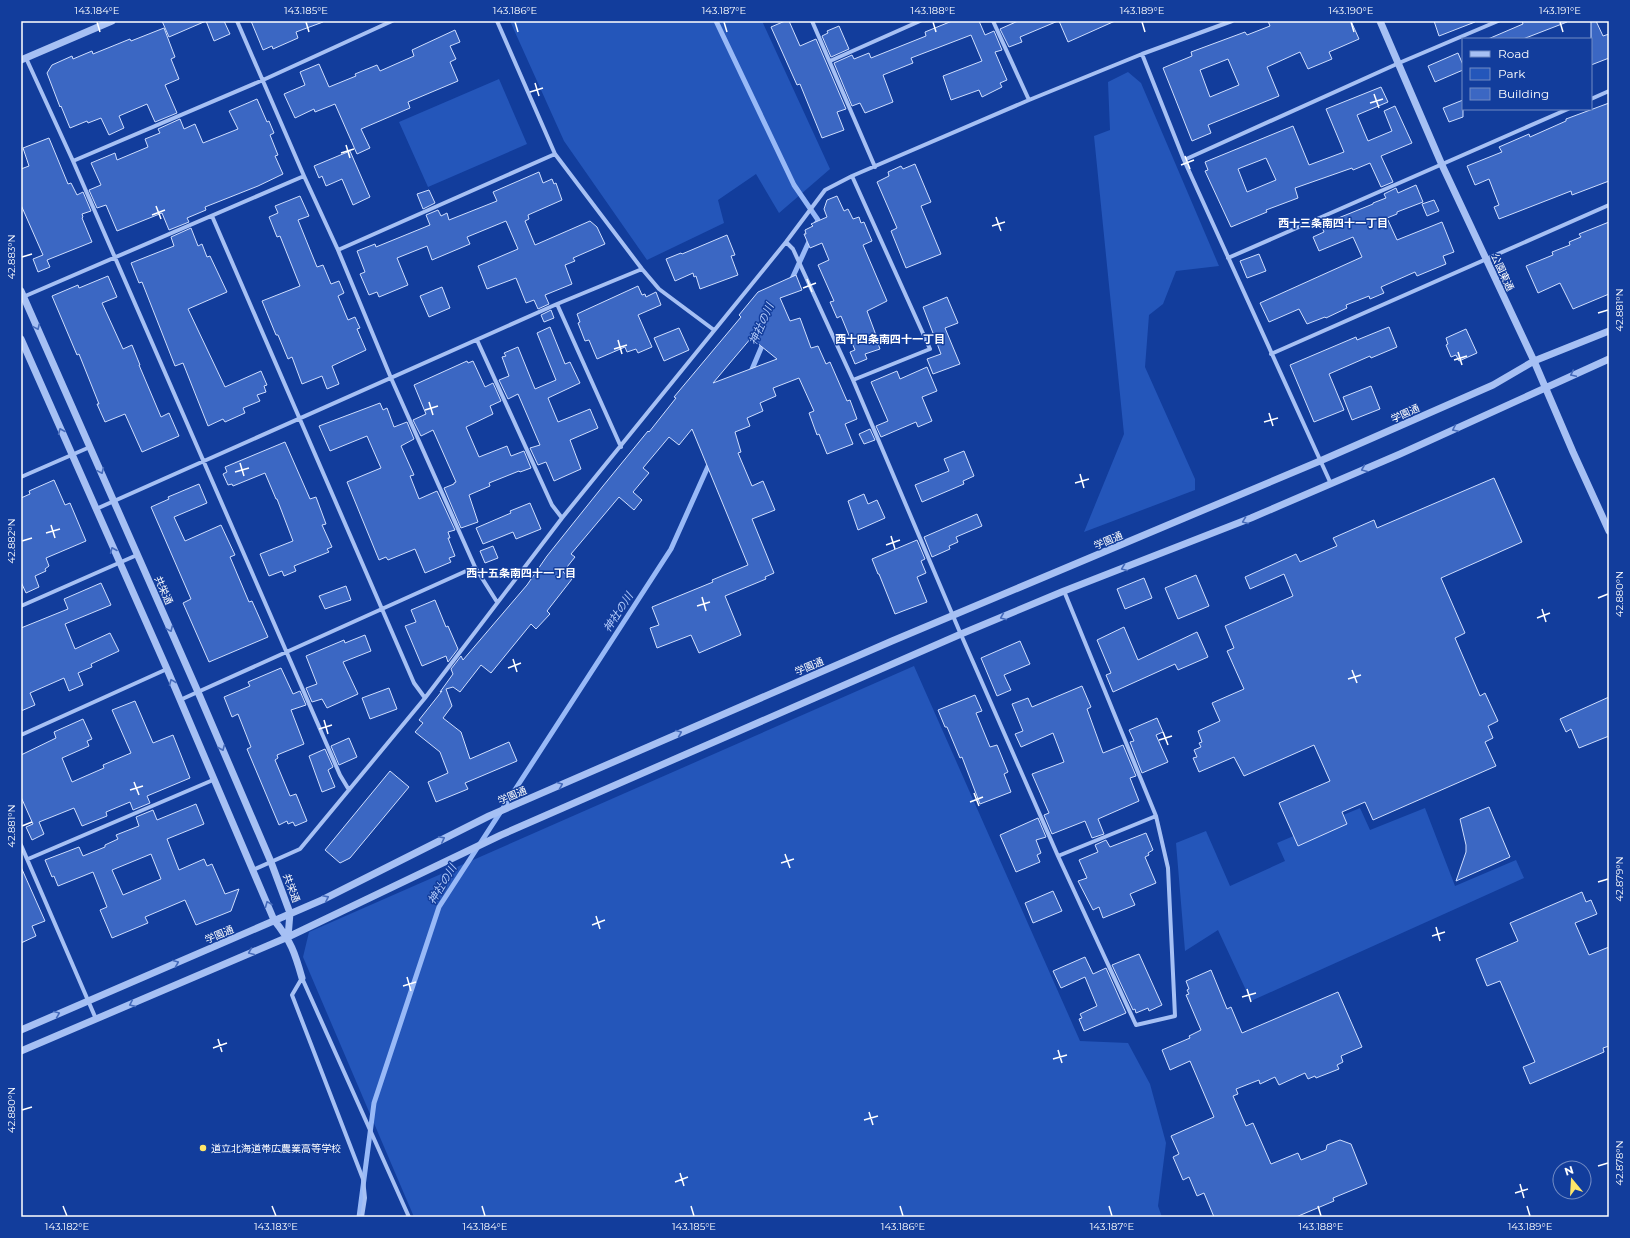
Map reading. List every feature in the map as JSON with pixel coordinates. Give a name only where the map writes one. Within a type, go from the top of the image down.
[{"type":"street","points":[[112,21],[23,59],[73,161],[285,651],[340,775],[349,790]]},
{"type":"street","points":[[237,21],[304,176],[338,250],[391,378],[475,567],[497,602]]},
{"type":"street","points":[[73,161],[263,80],[392,21]]},
{"type":"street","points":[[497,21],[555,154],[642,269],[659,289],[714,330]]},
{"type":"street","points":[[812,21],[874,167]]},
{"type":"street","points":[[830,61],[920,21]]},
{"type":"street","points":[[994,21],[1029,100]]},
{"type":"street","points":[[253,870],[300,849],[425,698],[562,518],[786,242],[825,190],[852,176],[1029,100],[1142,54],[1232,21]]},
{"type":"street","name":"公園東通","points":[[1380,21],[1442,165],[1534,361],[1609,531]]},
{"type":"street","points":[[1184,160],[1399,63],[1498,21]]},
{"type":"street","points":[[1142,54],[1184,160],[1331,484]]},
{"type":"street","points":[[1592,98],[1609,90]]},
{"type":"street","points":[[1228,258],[1566,110]]},
{"type":"street","points":[[338,250],[555,154]]},
{"type":"street","points":[[22,296],[115,259],[304,176]]},
{"type":"street","points":[[852,176],[930,349],[853,380]]},
{"type":"street","points":[[1271,354],[1609,205]]},
{"type":"street","points":[[212,216],[299,420],[383,608],[414,683],[425,698]]},
{"type":"street","points":[[786,242],[793,249],[853,380],[953,616],[1058,856],[1136,1025],[1174,1016],[1168,868],[1156,816],[1064,591]]},
{"type":"street","points":[[95,509],[299,420],[557,304],[642,269]]},
{"type":"street","name":"共栄通","points":[[22,296],[114,501],[271,862],[290,913],[288,937]]},
{"type":"street","points":[[557,304],[621,446]]},
{"type":"street","name":"学園通","points":[[21,1030],[322,900],[489,816],[953,616],[1320,461],[1493,385],[1534,361],[1609,331]]},
{"type":"street","points":[[21,339],[274,920],[288,937],[296,955],[302,978],[408,1217]]},
{"type":"street","points":[[477,340],[552,505],[562,518]]},
{"type":"street","points":[[21,1051],[288,937],[501,836],[961,634],[1064,591],[1251,518],[1400,454],[1609,359]]},
{"type":"street","points":[[21,477],[90,447]]},
{"type":"street","points":[[21,606],[137,555]]},
{"type":"street","points":[[179,700],[285,651],[475,567]]},
{"type":"street","points":[[21,735],[166,669]]},
{"type":"street","points":[[28,859],[213,780]]},
{"type":"street","points":[[1058,856],[1156,816]]},
{"type":"street","points":[[21,845],[96,1019]]},
{"type":"street","points":[[302,978],[292,995],[363,1178],[365,1198],[362,1217]]},
{"type":"green space","points":[[510,21],[762,21],[830,169],[779,213],[756,174],[718,200],[724,223],[647,260],[564,141]]},
{"type":"green space","points":[[1128,72],[1141,83],[1219,266],[1176,271],[1163,304],[1149,315],[1145,367],[1195,479],[1195,490],[1084,532],[1124,434],[1094,136],[1110,130],[1108,82]]},
{"type":"green space","points":[[499,79],[527,144],[428,187],[399,122]]},
{"type":"green space","points":[[914,666],[1080,1041],[1128,1043],[1150,1084],[1166,1143],[1158,1206],[1162,1217],[414,1217],[303,957],[309,932]]},
{"type":"green space","points":[[1360,808],[1370,830],[1425,808],[1455,886],[1516,860],[1524,878],[1251,1001],[1218,930],[1185,951],[1176,843],[1206,831],[1230,886],[1285,861],[1277,843]]},
{"type":"building","points":[[162,21],[206,21],[169,37]]},
{"type":"building","points":[[206,21],[224,21],[230,34],[214,41]]},
{"type":"building","points":[[251,21],[323,22],[296,32],[298,38],[273,49],[272,46],[263,50]]},
{"type":"building","points":[[785,21],[789,21],[800,46],[816,39],[846,109],[837,112],[844,130],[822,138],[800,84],[797,85],[771,27]]},
{"type":"building","points":[[952,21],[979,21],[985,35],[994,31],[1002,50],[995,52],[1007,80],[1000,83],[1002,87],[982,97],[979,90],[951,100],[943,76],[982,61],[971,35],[911,58],[913,63],[883,75],[893,102],[865,113],[860,103],[852,106],[834,63],[852,55],[854,59],[869,53],[871,58],[926,36],[925,32]]},
{"type":"building","points":[[1018,21],[1058,21],[1020,37],[1022,42],[1009,47],[1000,29]]},
{"type":"building","points":[[1059,21],[1115,21],[1068,42]]},
{"type":"building","points":[[1268,21],[1351,21],[1359,39],[1329,52],[1332,59],[1308,69],[1300,52],[1267,67],[1279,96],[1208,125],[1211,133],[1192,141],[1163,68],[1192,56],[1191,52],[1245,32],[1247,35],[1270,26]],"holes":[[[1228,59],[1239,85],[1210,97],[1200,70]]]},
{"type":"building","points":[[1434,21],[1475,21],[1475,22],[1439,36]]},
{"type":"building","points":[[1522,21],[1567,21],[1526,38],[1490,38],[1523,24]]},
{"type":"building","points":[[1591,21],[1596,21],[1603,36],[1609,34],[1609,58],[1592,65]]},
{"type":"building","points":[[839,26],[849,49],[831,57],[822,36],[828,33],[827,31]]},
{"type":"building","points":[[164,28],[175,57],[171,59],[179,79],[165,85],[177,113],[155,122],[147,104],[119,116],[124,128],[109,135],[101,118],[88,123],[87,121],[70,128],[47,73],[52,65],[72,56],[73,59],[92,51],[93,54],[130,39],[131,41]]},
{"type":"building","points":[[455,30],[460,42],[450,46],[456,59],[450,62],[458,81],[408,102],[410,108],[361,129],[370,148],[357,154],[335,104],[315,112],[314,109],[295,118],[284,94],[305,85],[300,72],[319,64],[329,87],[356,76],[355,74],[377,65],[380,71],[414,56],[412,50]]},
{"type":"building","points":[[1458,53],[1462,63],[1462,70],[1435,82],[1428,66]]},
{"type":"building","points":[[1381,87],[1388,102],[1357,115],[1368,141],[1392,131],[1384,111],[1395,106],[1412,143],[1381,156],[1393,182],[1381,187],[1370,163],[1353,170],[1352,168],[1295,188],[1298,198],[1266,210],[1267,212],[1231,227],[1205,171],[1208,170],[1205,162],[1293,126],[1309,165],[1344,152],[1326,109]],"holes":[[[1266,158],[1276,180],[1247,192],[1238,169]]]},
{"type":"building","points":[[257,99],[267,122],[269,121],[274,133],[270,135],[278,155],[275,156],[283,174],[258,186],[205,207],[206,210],[187,218],[189,222],[169,230],[162,213],[117,231],[106,205],[97,208],[89,190],[101,185],[91,163],[115,153],[117,160],[148,147],[145,139],[160,133],[158,129],[180,119],[184,129],[195,124],[203,143],[238,129],[229,111]]},
{"type":"building","points":[[1462,100],[1463,117],[1449,122],[1443,108]]},
{"type":"building","points":[[1609,103],[1609,181],[1572,195],[1571,191],[1499,219],[1494,207],[1499,205],[1489,179],[1475,185],[1467,166],[1502,152],[1499,147],[1529,134],[1530,137],[1566,121],[1566,119]]},
{"type":"building","points":[[49,138],[68,184],[71,183],[77,195],[83,192],[91,211],[82,214],[82,218],[92,242],[47,260],[50,267],[38,272],[33,259],[43,255],[21,205],[21,169],[29,166],[23,148]]},
{"type":"building","points":[[350,151],[370,197],[353,205],[342,179],[326,186],[322,176],[319,178],[314,166]]},
{"type":"building","points":[[915,164],[931,202],[921,206],[941,254],[906,268],[891,231],[897,228],[877,182],[889,176],[888,172],[901,166],[903,169]]},
{"type":"building","points":[[539,172],[543,183],[552,179],[554,184],[556,183],[562,200],[528,215],[529,219],[525,221],[535,245],[590,221],[597,227],[605,244],[573,258],[575,261],[565,265],[572,284],[545,295],[549,304],[538,309],[534,300],[526,303],[516,278],[487,289],[478,266],[518,249],[506,221],[467,237],[470,244],[432,260],[427,246],[397,258],[408,285],[379,297],[377,292],[369,295],[360,274],[365,272],[357,251],[375,244],[376,247],[430,225],[426,215],[438,210],[441,216],[447,213],[449,220],[497,201],[493,192]]},
{"type":"building","points":[[1416,185],[1423,202],[1397,212],[1397,214],[1387,218],[1397,240],[1442,222],[1454,252],[1443,256],[1446,264],[1417,276],[1415,272],[1381,287],[1384,293],[1370,299],[1369,296],[1346,305],[1347,308],[1326,318],[1325,317],[1307,324],[1299,309],[1269,322],[1260,303],[1362,257],[1353,237],[1319,251],[1313,237],[1324,232],[1321,225],[1386,198],[1384,194],[1396,188],[1398,193]]},
{"type":"building","points":[[429,190],[435,203],[423,209],[417,194]]},
{"type":"building","points":[[300,196],[309,216],[298,220],[317,267],[323,265],[331,284],[339,281],[344,293],[338,296],[348,320],[355,317],[360,328],[357,329],[366,350],[332,366],[339,384],[327,389],[322,376],[302,384],[292,357],[288,359],[262,301],[300,286],[280,236],[277,237],[269,217],[278,213],[275,206]]},
{"type":"building","points":[[837,196],[844,211],[848,209],[853,219],[859,217],[861,223],[864,222],[872,241],[863,245],[887,301],[867,311],[880,349],[865,354],[867,359],[855,364],[850,352],[855,350],[841,316],[837,318],[830,302],[834,301],[818,265],[829,260],[822,243],[810,248],[804,234],[806,234],[805,230],[813,226],[811,224],[827,217],[824,209],[827,200]]},
{"type":"building","points":[[1434,200],[1439,211],[1427,216],[1422,204]]},
{"type":"building","points":[[1609,222],[1609,294],[1573,309],[1560,283],[1538,293],[1526,266],[1553,255],[1552,252],[1570,245],[1569,242],[1581,237],[1579,234]]},
{"type":"building","points":[[191,228],[198,246],[202,244],[207,257],[210,256],[227,292],[188,309],[225,387],[261,371],[267,385],[264,386],[266,392],[257,395],[260,401],[243,408],[245,413],[225,422],[223,419],[208,426],[183,363],[175,366],[142,282],[139,283],[131,263],[174,246],[171,237]]},
{"type":"building","points":[[727,235],[735,255],[731,256],[738,275],[700,289],[696,276],[694,277],[693,273],[675,281],[666,259],[681,253],[682,254]]},
{"type":"building","points":[[1259,254],[1266,271],[1247,278],[1240,261]]},
{"type":"building","points":[[796,275],[802,290],[780,298],[790,321],[800,318],[811,348],[818,346],[826,364],[830,362],[847,401],[850,400],[857,419],[845,424],[853,444],[827,454],[819,434],[817,435],[809,413],[814,411],[799,378],[773,388],[776,396],[760,403],[763,411],[747,418],[750,426],[735,432],[741,452],[738,453],[752,486],[763,481],[775,510],[752,519],[774,573],[765,577],[766,579],[725,596],[741,635],[699,653],[691,635],[657,648],[650,628],[659,625],[652,607],[713,582],[712,580],[748,565],[692,429],[679,445],[669,437],[643,468],[649,473],[633,492],[642,500],[634,510],[619,497],[571,554],[575,557],[563,572],[572,579],[547,611],[550,614],[536,629],[531,624],[491,673],[481,665],[460,692],[453,687],[446,689],[452,706],[443,718],[461,732],[470,759],[509,742],[517,761],[465,783],[468,789],[436,802],[428,782],[448,773],[440,752],[415,732],[423,723],[419,720],[442,691],[440,692],[453,674],[451,669],[461,656],[463,660],[527,585],[547,556],[648,431],[649,432],[676,398],[674,397],[741,317],[739,315],[758,292]],"holes":[[[751,338],[777,359],[713,383]]]},
{"type":"building","points":[[108,276],[117,297],[102,303],[123,349],[132,345],[161,417],[169,413],[179,436],[142,452],[125,414],[105,422],[79,354],[77,355],[52,296],[78,285],[79,288]]},
{"type":"building","points":[[638,286],[642,295],[645,294],[646,297],[656,292],[661,305],[638,315],[652,347],[638,353],[636,349],[627,352],[625,347],[597,359],[589,340],[585,341],[578,323],[580,322],[577,314]]},
{"type":"building","points":[[442,287],[450,308],[429,317],[420,296]]},
{"type":"building","points":[[947,297],[958,323],[945,328],[960,364],[933,374],[927,359],[941,354],[923,307]]},
{"type":"building","points":[[551,310],[554,318],[544,322],[541,315]]},
{"type":"building","points":[[550,327],[565,364],[570,362],[580,383],[548,398],[558,422],[590,409],[598,428],[570,440],[581,469],[554,481],[546,462],[538,465],[530,448],[540,445],[518,394],[508,399],[499,380],[509,376],[502,357],[506,356],[504,353],[518,347],[535,389],[556,380],[537,333]]},
{"type":"building","points":[[1389,327],[1397,347],[1371,358],[1370,356],[1329,374],[1344,410],[1314,422],[1290,365],[1356,337],[1357,340]]},
{"type":"building","points":[[679,328],[689,350],[664,361],[654,338]]},
{"type":"building","points":[[1466,329],[1477,353],[1459,361],[1456,355],[1451,357],[1446,345],[1448,344],[1446,338]]},
{"type":"building","points":[[467,361],[468,363],[473,361],[485,387],[493,383],[501,401],[490,406],[493,414],[466,427],[479,457],[507,446],[511,456],[524,451],[531,468],[520,472],[519,471],[489,483],[490,486],[469,495],[478,522],[461,528],[444,488],[456,482],[433,430],[421,436],[413,420],[426,414],[414,385]]},
{"type":"building","points":[[927,367],[937,391],[922,397],[932,421],[918,427],[916,422],[881,437],[876,426],[888,421],[871,382],[897,371],[900,379]]},
{"type":"building","points":[[1371,386],[1380,409],[1352,420],[1343,397]]},
{"type":"building","points":[[380,403],[383,410],[387,408],[394,427],[407,422],[414,439],[401,446],[414,475],[410,476],[419,499],[437,491],[455,530],[448,532],[450,538],[448,538],[455,556],[449,558],[451,562],[425,573],[415,549],[388,560],[386,557],[379,560],[347,482],[381,468],[367,436],[330,451],[319,426]]},
{"type":"building","points":[[870,429],[875,440],[864,444],[859,434]]},
{"type":"building","points":[[285,442],[310,499],[316,497],[326,524],[322,525],[332,547],[327,549],[329,552],[294,566],[296,571],[284,576],[282,571],[269,576],[260,554],[293,541],[277,499],[265,473],[233,486],[232,484],[228,485],[223,474],[227,472],[225,467]]},
{"type":"building","points":[[964,451],[974,476],[963,481],[964,484],[922,502],[915,485],[949,471],[944,459]]},
{"type":"building","points":[[1494,478],[1522,542],[1441,578],[1465,633],[1455,638],[1480,696],[1485,693],[1498,721],[1488,726],[1493,738],[1485,742],[1496,766],[1373,820],[1365,802],[1342,812],[1347,824],[1298,846],[1279,803],[1330,781],[1314,745],[1244,776],[1234,757],[1199,772],[1193,758],[1197,757],[1194,750],[1201,747],[1199,743],[1202,742],[1198,731],[1220,721],[1212,703],[1244,689],[1227,651],[1234,648],[1225,626],[1293,596],[1284,574],[1250,589],[1245,577],[1296,554],[1300,562],[1337,546],[1333,538],[1374,520],[1377,528]]},
{"type":"building","points":[[54,480],[65,505],[70,503],[86,541],[46,558],[49,566],[45,569],[46,571],[35,576],[39,587],[26,593],[21,582],[21,498],[30,494],[29,491]]},
{"type":"building","points":[[199,484],[207,503],[174,517],[185,541],[221,525],[235,555],[230,557],[249,602],[252,601],[268,637],[209,662],[183,603],[191,599],[151,507],[169,499],[168,497]]},
{"type":"building","points":[[864,494],[868,504],[877,500],[885,518],[858,530],[848,501]]},
{"type":"building","points":[[530,503],[541,529],[516,539],[513,532],[483,544],[476,528]]},
{"type":"building","points":[[977,514],[982,526],[956,537],[958,542],[949,546],[950,549],[932,557],[924,537]]},
{"type":"building","points":[[917,540],[925,559],[921,561],[926,573],[917,577],[927,602],[895,614],[872,559]]},
{"type":"building","points":[[493,546],[498,558],[485,563],[480,551]]},
{"type":"building","points":[[1196,575],[1209,606],[1178,619],[1165,588]]},
{"type":"building","points":[[1144,578],[1152,598],[1125,609],[1117,589]]},
{"type":"building","points":[[101,583],[111,605],[65,624],[75,649],[110,633],[119,651],[91,664],[92,667],[78,673],[83,685],[69,691],[64,678],[30,693],[35,705],[21,711],[21,628],[68,609],[64,599]]},
{"type":"building","points":[[346,586],[351,600],[325,609],[319,596]]},
{"type":"building","points":[[435,600],[446,627],[448,626],[458,649],[448,662],[446,656],[422,666],[405,626],[416,622],[411,610]]},
{"type":"building","points":[[1124,627],[1138,660],[1197,632],[1208,657],[1178,670],[1175,664],[1113,692],[1106,675],[1111,673],[1097,640]]},
{"type":"building","points":[[365,635],[371,651],[343,662],[358,694],[327,708],[322,699],[312,702],[306,688],[317,684],[306,656],[344,640],[345,643]]},
{"type":"building","points":[[1020,641],[1030,664],[1004,675],[1011,690],[997,696],[981,658]]},
{"type":"building","points":[[281,668],[293,694],[300,691],[306,705],[291,710],[304,744],[277,755],[278,758],[275,760],[290,796],[296,794],[307,821],[295,826],[293,822],[288,824],[287,821],[279,825],[247,749],[251,747],[238,714],[232,717],[224,697],[250,686],[248,682]]},
{"type":"building","points":[[1082,686],[1091,707],[1087,709],[1103,753],[1123,745],[1136,776],[1130,778],[1139,801],[1098,819],[1104,834],[1092,838],[1085,821],[1052,834],[1044,815],[1049,813],[1032,774],[1064,762],[1053,733],[1021,747],[1015,734],[1023,731],[1012,704],[1028,698],[1032,707]]},
{"type":"building","points":[[389,688],[397,709],[370,719],[362,698]]},
{"type":"building","points":[[975,695],[982,711],[976,713],[990,747],[997,745],[1008,772],[1004,774],[1011,792],[980,804],[962,757],[960,758],[938,710]]},
{"type":"building","points":[[1609,697],[1609,736],[1579,748],[1571,729],[1566,732],[1560,719]]},
{"type":"building","points":[[135,701],[153,743],[173,735],[190,778],[147,796],[150,803],[133,810],[130,802],[106,812],[107,816],[82,826],[74,808],[39,822],[44,834],[32,840],[26,827],[33,824],[21,797],[21,755],[56,738],[54,732],[83,719],[92,739],[87,741],[89,746],[62,758],[72,782],[104,768],[103,765],[131,753],[112,710]]},
{"type":"building","points":[[1157,718],[1163,732],[1156,735],[1168,762],[1142,773],[1130,742],[1134,741],[1129,730]]},
{"type":"building","points":[[349,738],[357,757],[339,765],[331,746]]},
{"type":"building","points":[[325,749],[333,767],[328,770],[335,787],[322,792],[309,756]]},
{"type":"building","points":[[390,771],[409,787],[350,858],[340,863],[325,850]]},
{"type":"building","points":[[196,804],[204,824],[167,839],[179,870],[204,859],[207,866],[212,864],[225,894],[239,889],[231,911],[196,925],[185,900],[145,917],[148,923],[112,938],[100,910],[107,907],[93,872],[58,886],[54,876],[52,877],[45,860],[79,847],[83,856],[105,847],[105,845],[118,839],[116,835],[139,826],[136,817],[153,810],[157,820]],"holes":[[[151,854],[161,879],[123,895],[112,870]]]},
{"type":"building","points":[[1489,807],[1510,857],[1456,881],[1466,852],[1466,845],[1460,819]]},
{"type":"building","points":[[1038,818],[1046,837],[1036,840],[1041,853],[1037,855],[1040,862],[1016,872],[1000,835]]},
{"type":"building","points":[[1146,833],[1153,850],[1145,857],[1156,883],[1130,894],[1135,905],[1103,918],[1099,907],[1093,910],[1078,881],[1087,878],[1079,860],[1098,852],[1095,845],[1106,840],[1110,847]]},
{"type":"building","points":[[21,867],[45,921],[32,926],[36,936],[21,943]]},
{"type":"building","points":[[1053,891],[1062,911],[1033,923],[1025,903]]},
{"type":"building","points":[[1582,892],[1586,902],[1591,900],[1597,914],[1575,923],[1589,955],[1609,947],[1609,1046],[1603,1048],[1604,1052],[1530,1084],[1523,1067],[1535,1062],[1500,981],[1487,986],[1476,959],[1518,941],[1510,923]]},
{"type":"building","points":[[1139,954],[1162,1005],[1149,1011],[1148,1008],[1136,1013],[1135,1009],[1133,1010],[1112,965]]},
{"type":"building","points":[[1085,957],[1093,974],[1106,968],[1126,1013],[1084,1031],[1079,1019],[1082,1018],[1080,1014],[1097,1006],[1085,977],[1061,988],[1053,971]]},
{"type":"building","points":[[1211,970],[1227,1009],[1231,1007],[1242,1033],[1338,992],[1362,1047],[1341,1056],[1343,1062],[1337,1065],[1339,1069],[1316,1078],[1315,1076],[1308,1079],[1305,1073],[1279,1085],[1275,1077],[1260,1084],[1259,1080],[1236,1089],[1238,1094],[1233,1096],[1246,1126],[1253,1123],[1271,1164],[1298,1153],[1301,1160],[1326,1150],[1327,1145],[1340,1140],[1351,1144],[1367,1184],[1333,1198],[1334,1201],[1296,1217],[1214,1217],[1204,1193],[1197,1196],[1189,1177],[1183,1180],[1173,1157],[1179,1154],[1171,1136],[1214,1117],[1190,1061],[1170,1070],[1162,1050],[1190,1038],[1189,1036],[1201,1030],[1186,995],[1189,994],[1187,990],[1189,989],[1186,981]]},
{"type":"waterway","name":"神社の川","points":[[716,21],[794,185],[818,220],[815,226]]},
{"type":"waterway","name":"神社の川","points":[[791,281],[811,237]]},
{"type":"waterway","name":"神社の川","points":[[750,374],[764,341]]},
{"type":"waterway","name":"神社の川","points":[[359,1217],[374,1103],[439,907],[671,549],[710,462]]},
{"type":"place","name":"道立北海道帯広農業高等学校","points":[[203,1148]]},
{"type":"district","name":"西十三条南四十一丁目","points":[[1333,223]]},
{"type":"district","name":"西十四条南四十一丁目","points":[[890,339]]},
{"type":"district","name":"西十五条南四十一丁目","points":[[521,573]]}]
